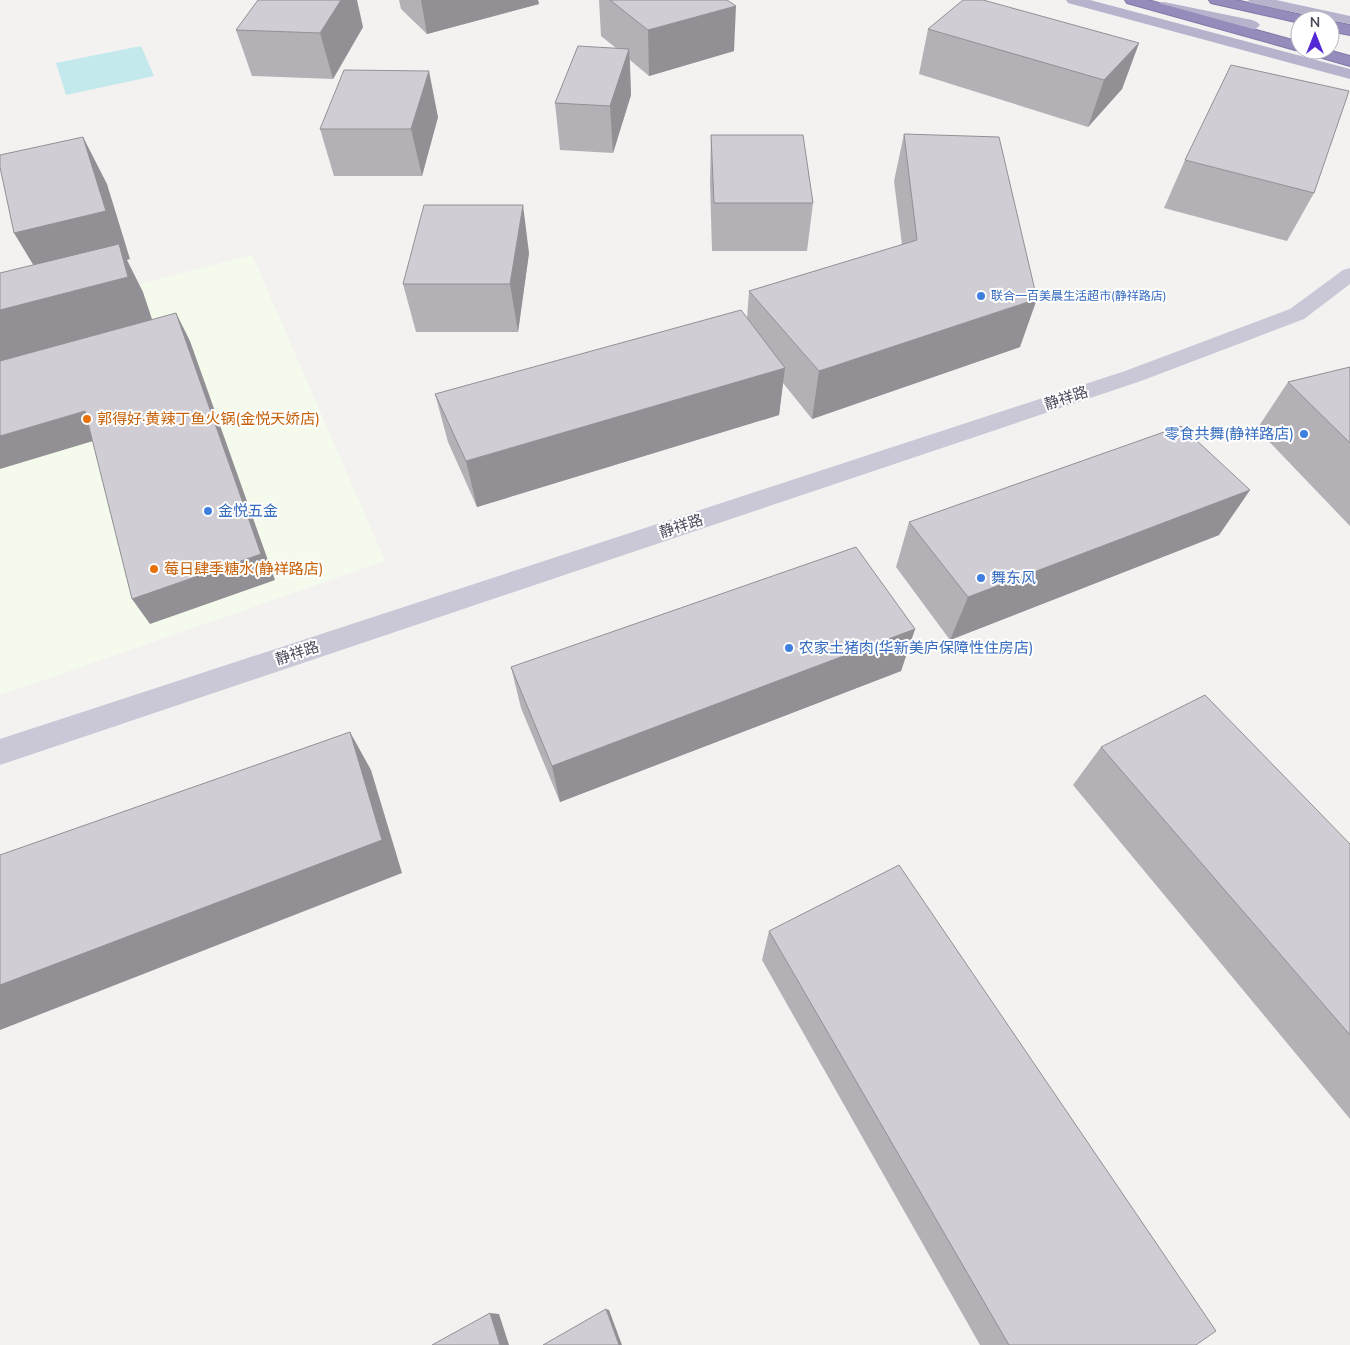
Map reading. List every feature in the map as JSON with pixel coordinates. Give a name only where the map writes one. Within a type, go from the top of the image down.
[{"type":"highway","points":[[1134,0],[1252,16],[1290,19]]},
{"type":"highway","points":[[1216,0],[1290,33]]},
{"type":"highway","points":[[1252,16],[1290,27]]},
{"type":"highway","points":[[1252,16],[1290,41]]},
{"type":"main road","points":[[1073,0],[1350,74]]},
{"type":"main road","points":[[1180,0],[1252,16],[1350,20]]},
{"type":"street","name":"静祥路","points":[[0,752],[1133,376],[1297,314],[1350,274]]},
{"type":"shaded area","points":[[141,46],[154,76],[66,95],[56,63]]},
{"type":"shaded area","points":[[252,255],[385,561],[0,695],[0,320]]},
{"type":"building","points":[[258,0],[341,0],[320,33],[236,30]]},
{"type":"building","points":[[610,0],[727,0],[736,6],[648,30]]},
{"type":"building","points":[[963,0],[983,0],[1139,43],[1104,80],[928,29]]},
{"type":"building","points":[[578,46],[629,49],[610,106],[555,103]]},
{"type":"building","points":[[1231,65],[1349,91],[1314,193],[1185,160]]},
{"type":"building","points":[[344,70],[429,71],[411,129],[320,129]]},
{"type":"building","points":[[904,134],[999,137],[1037,299],[819,371],[749,291],[917,240]]},
{"type":"building","points":[[711,135],[803,135],[813,203],[714,203]]},
{"type":"building","points":[[83,137],[106,211],[14,233],[0,167],[0,155]]},
{"type":"building","points":[[424,205],[523,205],[510,284],[403,284]]},
{"type":"building","points":[[119,244],[128,277],[0,310],[0,273]]},
{"type":"building","points":[[741,310],[785,368],[466,461],[435,394]]},
{"type":"building","points":[[176,313],[261,554],[132,599],[85,411],[0,436],[0,361]]},
{"type":"building","points":[[1350,367],[1350,443],[1288,382]]},
{"type":"building","points":[[1181,426],[1250,490],[968,597],[909,522]]},
{"type":"building","points":[[856,547],[915,629],[552,766],[511,667]]},
{"type":"building","points":[[1205,695],[1350,844],[1350,1035],[1101,747]]},
{"type":"building","points":[[350,732],[382,840],[0,985],[0,855]]},
{"type":"building","points":[[899,865],[1216,1331],[1196,1345],[1009,1345],[769,931]]},
{"type":"building","points":[[606,1309],[619,1345],[543,1345]]},
{"type":"building","points":[[490,1313],[500,1345],[432,1345]]},
{"type":"place","name":"联合一百美晨生活超市(静祥路店)","points":[[981,296]]},
{"type":"place","name":"郭得好·黄辣丁鱼火锅(金悦天娇店)","points":[[87,419]]},
{"type":"place","name":"零食共舞(静祥路店)","points":[[1304,434]]},
{"type":"place","name":"金悦五金","points":[[208,511]]},
{"type":"place","name":"莓日肆季糖水(静祥路店)","points":[[154,569]]},
{"type":"place","name":"舞东风","points":[[981,578]]},
{"type":"place","name":"农家土猪肉(华新美庐保障性住房店)","points":[[789,648]]}]
